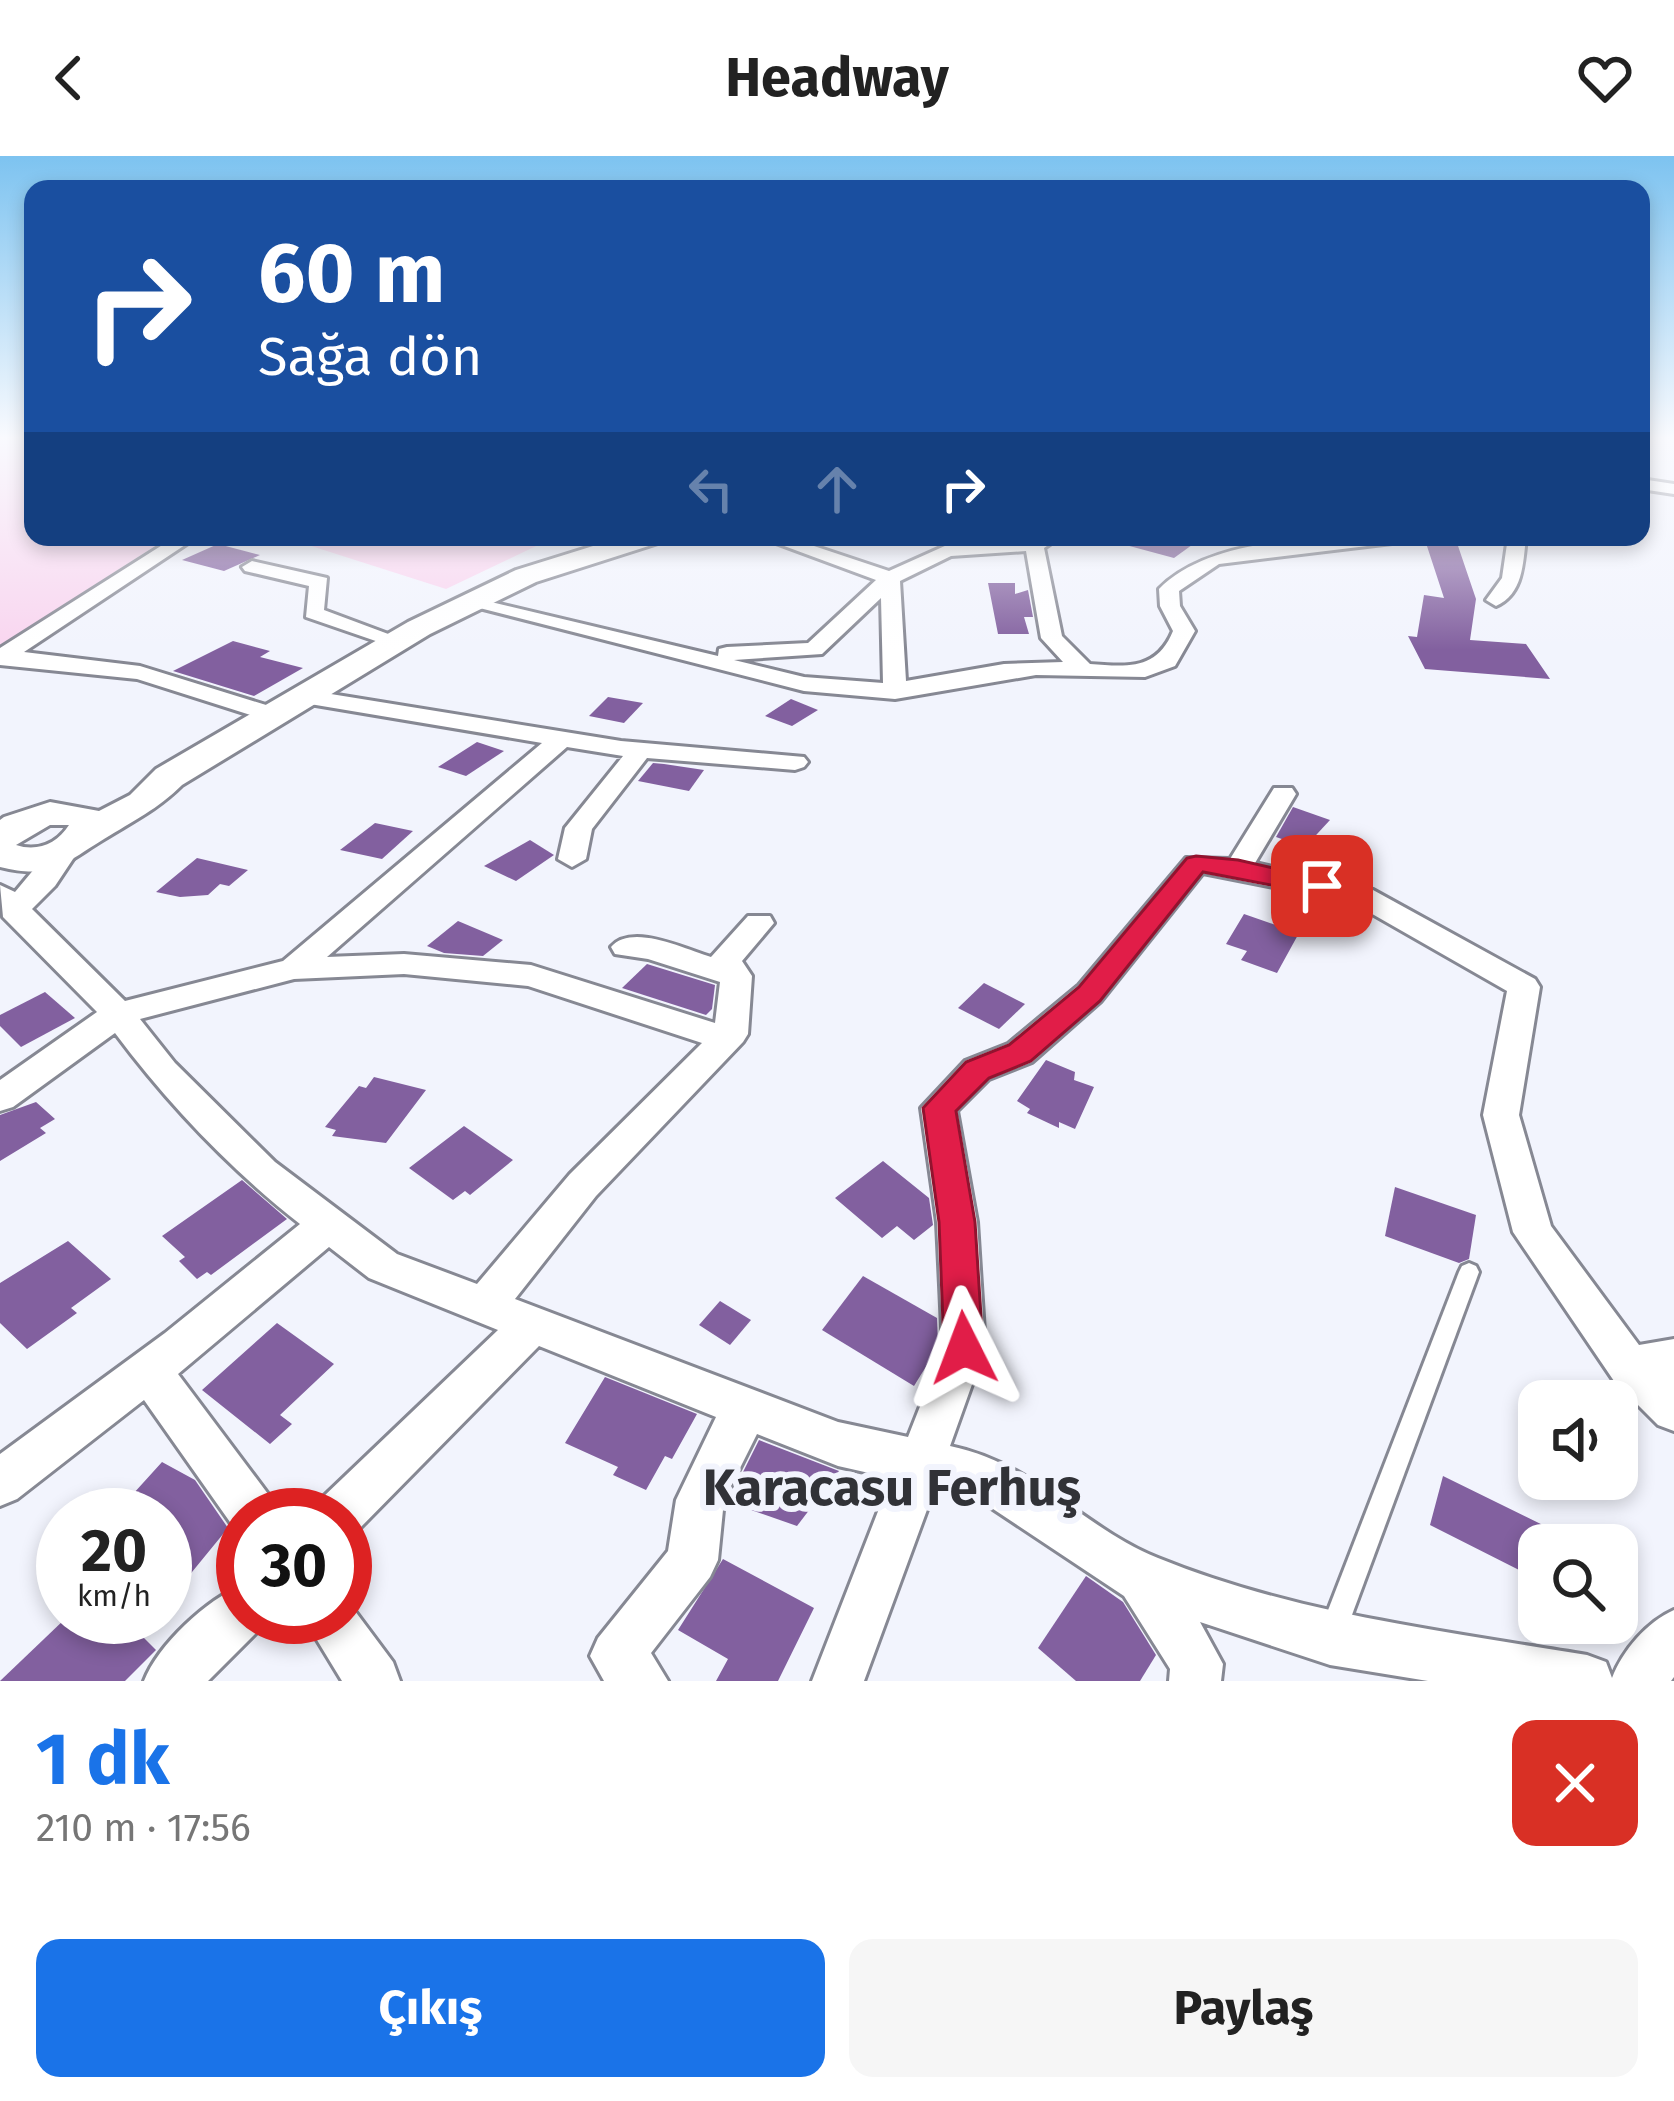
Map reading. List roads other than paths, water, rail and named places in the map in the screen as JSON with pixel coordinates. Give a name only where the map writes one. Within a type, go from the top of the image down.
[{"type":"main road","points":[[0,839],[66,828],[143,803],[169,777],[396,641],[526,576],[621,546]]},
{"type":"main road","points":[[0,810],[66,828]]},
{"type":"main road","points":[[1,854],[29,860],[66,828]]},
{"type":"street","points":[[1,657],[174,546]]},
{"type":"street","points":[[796,546],[890,578]]},
{"type":"street","points":[[686,656],[814,649],[890,578],[947,551],[996,546]]},
{"type":"street","points":[[1044,546],[1052,638],[1082,668]]},
{"type":"street","points":[[470,603],[852,694],[895,692],[1036,668],[1141,672],[1160,667],[1174,654],[1184,631],[1170,606],[1169,589],[1214,559],[1319,546]]},
{"type":"street","points":[[1496,600],[1512,579],[1516,546]]},
{"type":"street","points":[[252,567],[320,582],[313,613],[396,641]]},
{"type":"street","points":[[890,578],[895,692]]},
{"type":"street","points":[[1,657],[140,673],[271,714]]},
{"type":"street","points":[[300,696],[641,749],[795,761]]},
{"type":"street","points":[[293,969],[562,738]]},
{"type":"street","points":[[572,859],[579,828],[641,749]]},
{"type":"street","points":[[1238,868],[1283,794]]},
{"type":"street","points":[[66,828],[45,880],[7,902],[118,1013],[163,1072],[262,1173],[383,1266],[838,1444],[986,1476],[1142,1578],[1330,1639],[1587,1681]]},
{"type":"street","points":[[0,867],[1,854]]},
{"type":"street","points":[[838,1681],[964,1348],[957,1222],[939,1108],[977,1070],[1020,1053],[1090,994],[1196,864],[1238,868],[1363,896],[1524,987],[1501,1114],[1533,1232],[1629,1367],[1674,1409]]},
{"type":"street","points":[[484,1307],[584,1185],[727,1039],[736,976],[725,960],[759,923]]},
{"type":"street","points":[[626,947],[736,976]]},
{"type":"street","points":[[0,1098],[118,1013],[293,969],[404,964],[531,976],[727,1039]]},
{"type":"street","points":[[0,1483],[149,1371],[328,1224]]},
{"type":"street","points":[[366,1488],[532,1325]]},
{"type":"street","points":[[1629,1367],[1674,1359]]},
{"type":"street","points":[[149,1371],[234,1488]]},
{"type":"street","points":[[642,1681],[616,1656],[693,1560],[690,1524],[725,1441],[747,1411]]},
{"type":"street","points":[[1142,1578],[1197,1664],[1195,1681]]},
{"type":"street","points":[[170,1681],[216,1636]]},
{"type":"street","points":[[1637,1681],[1674,1636]]},
{"type":"street","points":[[347,1644],[374,1681]]},
{"type":"lane","points":[[1330,1639],[1469,1272]]},
{"type":"district","name":"Karacasu Ferhuş","points":[[892,1488]]}]
